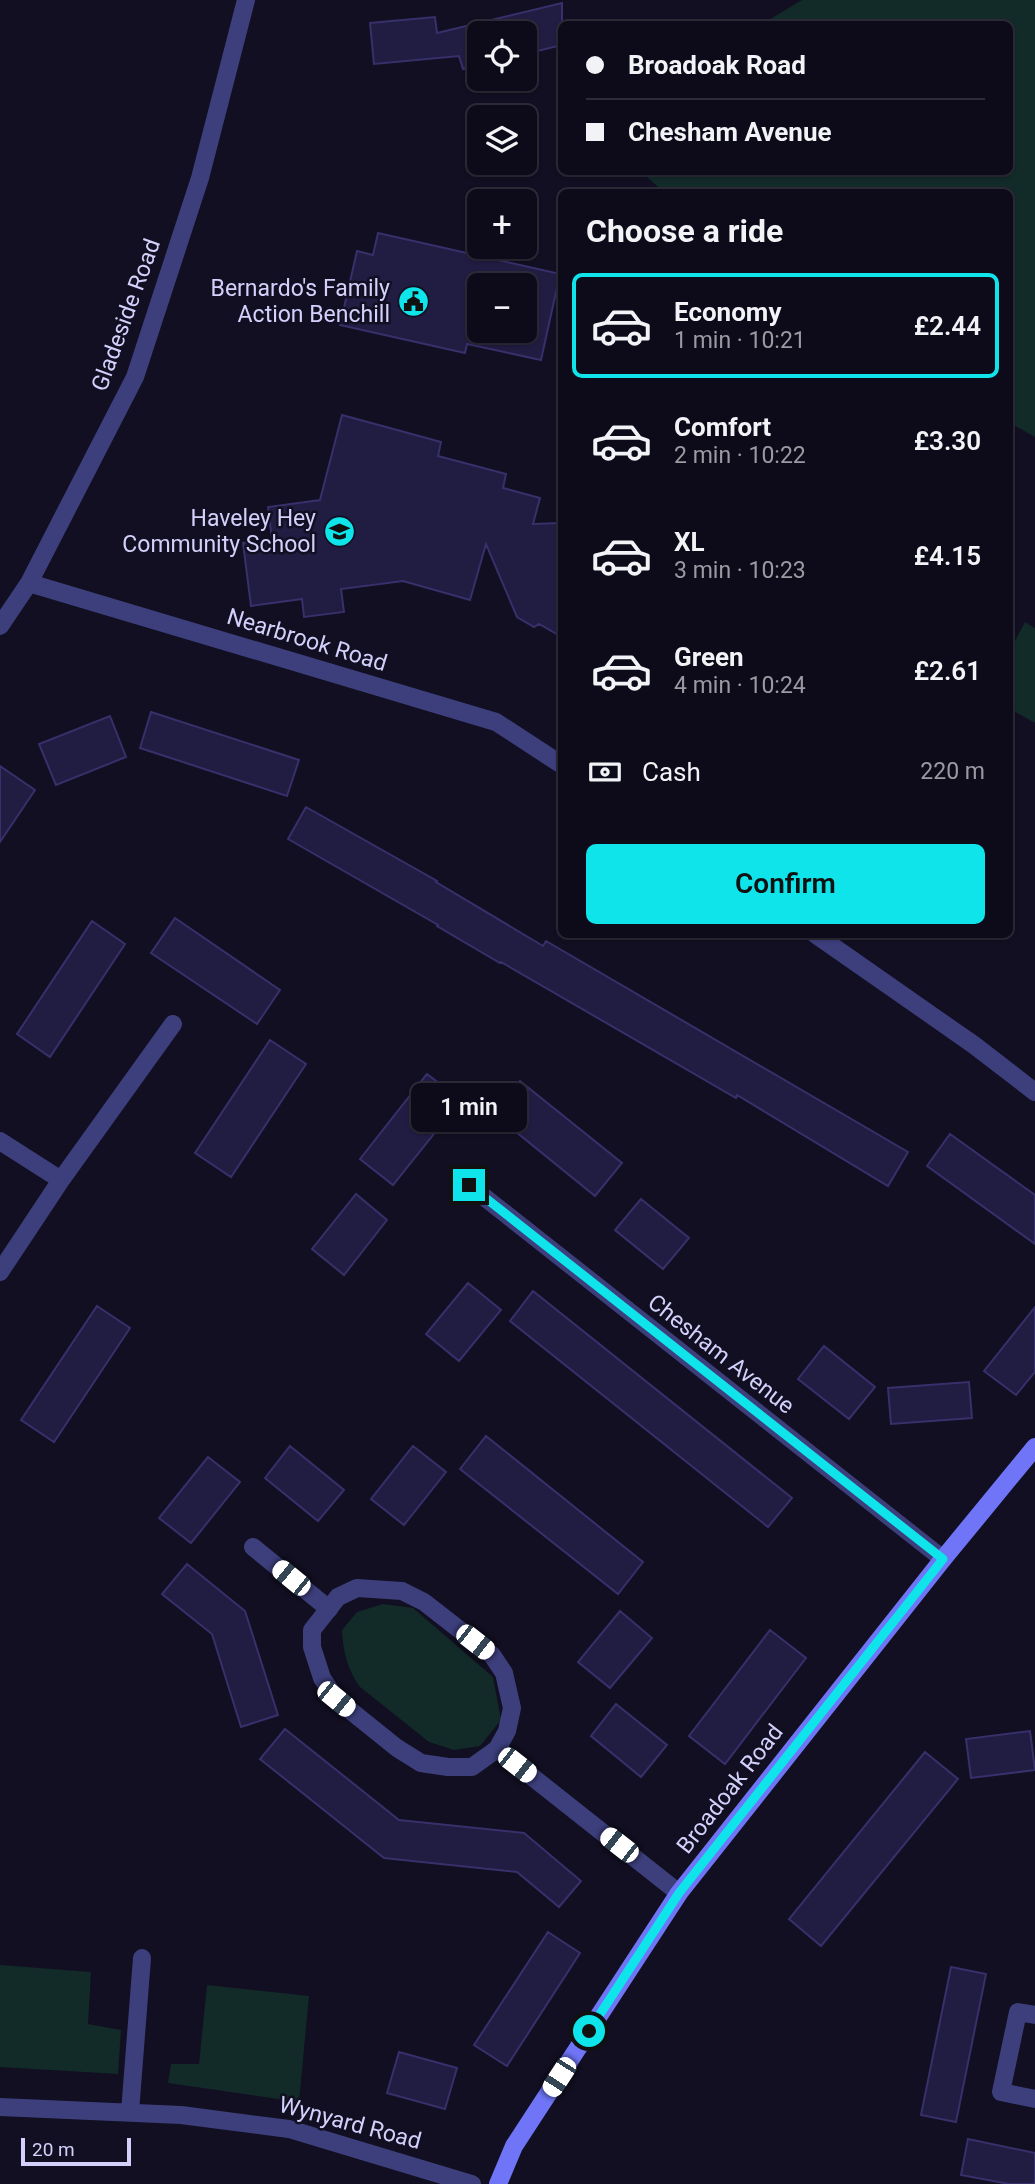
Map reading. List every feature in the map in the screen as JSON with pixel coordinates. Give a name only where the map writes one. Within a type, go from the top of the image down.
[{"type":"street","name":"Gladeside Road","points":[[0,626],[29,583],[135,377],[200,178],[246,0]]},
{"type":"street","name":"Nearbrook Road","points":[[29,583],[496,722],[558,762]]},
{"type":"street","points":[[821,938],[1035,1091]]},
{"type":"street","points":[[0,1272],[61,1180],[173,1024]]},
{"type":"street","points":[[0,1141],[61,1180]]},
{"type":"street","name":"Chesham Avenue","points":[[469,1185],[943,1559]]},
{"type":"street","name":"Broadoak Road","points":[[498,2184],[514,2146],[679,1893],[1035,1447]]},
{"type":"street","points":[[253,1547],[329,1609]]},
{"type":"street","points":[[357,1588],[402,1591],[424,1602],[492,1655],[504,1674],[512,1708],[508,1731],[497,1749],[472,1767],[448,1767],[421,1763],[397,1748],[336,1699],[322,1678],[312,1647],[312,1630],[338,1597],[357,1588]]},
{"type":"street","points":[[497,1749],[679,1893]]},
{"type":"street","points":[[130,2112],[142,1958]]},
{"type":"street","points":[[1035,2015],[1018,2012],[1001,2092],[1035,2099]]},
{"type":"street","name":"Wynyard Road","points":[[0,2107],[181,2115],[289,2129],[472,2184]]},
{"type":"green space","points":[[802,0],[1035,0],[1035,437],[1013,425],[1013,189],[661,189],[642,175],[1013,175],[1013,21],[767,21]]},
{"type":"green space","points":[[1025,622],[1035,628],[1035,723],[1013,711],[1013,644]]},
{"type":"green space","points":[[383,1604],[413,1608],[493,1677],[501,1720],[480,1746],[454,1750],[429,1742],[360,1687],[346,1660],[342,1630],[357,1612]]},
{"type":"green space","points":[[0,1965],[91,1972],[88,2024],[121,2030],[118,2074],[0,2067]]},
{"type":"green space","points":[[207,1985],[309,1996],[299,2102],[168,2083],[171,2064],[199,2064]]},
{"type":"building","points":[[562,3],[562,21],[558,21],[558,46],[537,51],[537,21],[487,21]]},
{"type":"building","points":[[435,17],[437,33],[467,26],[467,68],[463,69],[459,56],[374,64],[370,23]]},
{"type":"building","name":"Bernardo's Family Action Benchill","points":[[378,233],[467,253],[467,259],[493,259],[558,274],[541,360],[467,344],[465,353],[340,325],[357,251],[373,255]]},
{"type":"building","points":[[342,415],[441,442],[438,456],[506,474],[503,488],[540,498],[533,524],[558,523],[558,635],[539,624],[534,627],[517,617],[486,544],[470,600],[403,581],[341,589],[344,612],[304,617],[302,599],[251,606],[243,543],[272,540],[268,507],[320,500]]},
{"type":"building","points":[[151,712],[299,760],[287,796],[140,748]]},
{"type":"building","points":[[110,716],[126,757],[56,785],[39,744]]},
{"type":"building","points":[[0,766],[35,790],[0,842]]},
{"type":"building","points":[[306,807],[437,881],[543,946],[546,941],[908,1152],[888,1186],[737,1095],[736,1098],[288,839]]},
{"type":"building","points":[[175,918],[280,990],[257,1024],[151,953]]},
{"type":"building","points":[[92,921],[125,944],[50,1057],[17,1034]]},
{"type":"building","points":[[270,1040],[306,1064],[231,1177],[195,1153]]},
{"type":"building","points":[[427,1074],[461,1100],[393,1185],[360,1159]]},
{"type":"building","points":[[520,1081],[622,1163],[595,1196],[494,1114]]},
{"type":"building","points":[[950,1134],[1035,1195],[1035,1244],[927,1166]]},
{"type":"building","points":[[356,1194],[387,1220],[344,1275],[312,1249]]},
{"type":"building","points":[[641,1199],[689,1238],[663,1269],[615,1230]]},
{"type":"building","points":[[468,1283],[501,1310],[459,1361],[426,1334]]},
{"type":"building","points":[[533,1291],[792,1498],[768,1527],[510,1321]]},
{"type":"building","points":[[97,1306],[130,1328],[54,1442],[21,1420]]},
{"type":"building","points":[[1035,1307],[1035,1372],[1016,1395],[984,1371]]},
{"type":"building","points":[[824,1346],[875,1387],[849,1419],[798,1379]]},
{"type":"building","points":[[969,1382],[972,1418],[891,1424],[888,1388]]},
{"type":"building","points":[[486,1436],[643,1562],[618,1594],[460,1469]]},
{"type":"building","points":[[290,1446],[344,1490],[318,1521],[265,1478]]},
{"type":"building","points":[[413,1446],[446,1472],[404,1525],[371,1499]]},
{"type":"building","points":[[208,1457],[240,1482],[191,1543],[159,1518]]},
{"type":"building","points":[[187,1564],[245,1611],[278,1715],[241,1727],[212,1634],[162,1594]]},
{"type":"building","points":[[620,1611],[652,1638],[610,1688],[578,1662]]},
{"type":"building","points":[[770,1630],[806,1658],[725,1764],[689,1736]]},
{"type":"building","points":[[616,1704],[667,1745],[641,1777],[591,1736]]},
{"type":"building","points":[[285,1729],[399,1820],[524,1833],[581,1881],[559,1907],[517,1872],[384,1858],[260,1759]]},
{"type":"building","points":[[1030,1731],[1035,1770],[971,1778],[966,1739]]},
{"type":"building","points":[[925,1752],[958,1779],[821,1946],[789,1919]]},
{"type":"building","points":[[548,1932],[580,1953],[507,2066],[474,2045]]},
{"type":"building","points":[[951,1967],[986,1974],[956,2122],[921,2115]]},
{"type":"building","points":[[399,2052],[457,2068],[445,2109],[387,2093]]},
{"type":"building","points":[[968,2139],[1035,2153],[1035,2184],[1009,2184],[961,2175]]},
{"type":"place","name":"Bernardo's Family Action Benchill","points":[[413,301]]},
{"type":"place","name":"Haveley Hey Community School","points":[[339,531]]},
{"type":"route","points":[[469,1185],[943,1559],[679,1893],[589,2031]]}]
